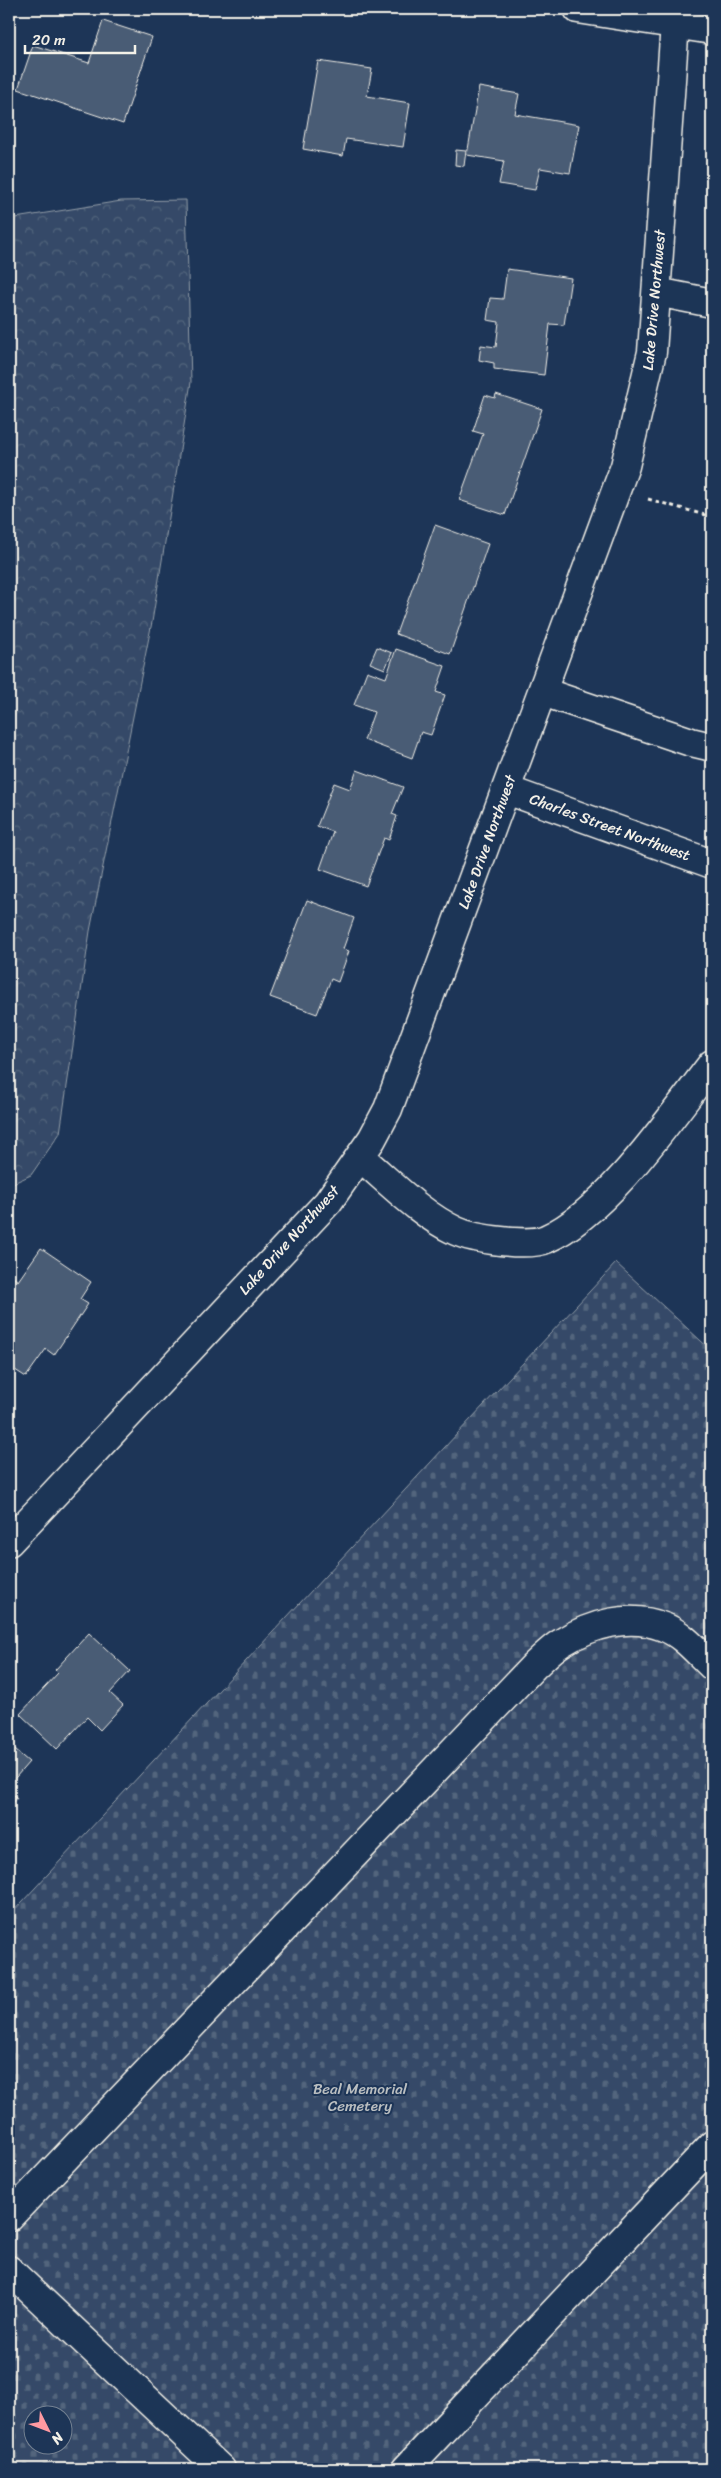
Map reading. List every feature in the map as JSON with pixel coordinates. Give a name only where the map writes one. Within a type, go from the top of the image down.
[{"type":"street","points":[[578,9],[676,16],[712,30]]},
{"type":"street","name":"Lake Drive Northwest","points":[[9,1542],[328,1202],[372,1139],[388,1109],[617,489],[638,418],[652,352],[676,16]]},
{"type":"street","points":[[656,292],[712,303]]},
{"type":"street","points":[[543,692],[691,742],[712,747]]},
{"type":"street","name":"Charles Street Northwest","points":[[507,790],[712,864]]},
{"type":"street","points":[[360,1157],[428,1213],[457,1231],[496,1241],[544,1240],[579,1221],[627,1171],[712,1064]]},
{"type":"street","points":[[9,2217],[527,1673],[560,1644],[584,1632],[619,1620],[642,1621],[665,1627],[683,1639],[712,1666]]},
{"type":"street","points":[[406,2469],[712,2145]]},
{"type":"street","points":[[9,2270],[221,2469]]},
{"type":"path","points":[[617,489],[712,517]]},
{"type":"green space","points":[[186,200],[191,382],[152,622],[90,931],[60,1133],[31,1175],[9,1185],[9,219],[121,201]]},
{"type":"green space","name":"Beal Memorial Cemetery","points":[[616,1263],[712,1351],[712,2469],[9,2469],[9,1916]]},
{"type":"building","points":[[103,21],[152,37],[123,124],[18,89],[33,45],[89,63]]},
{"type":"building","points":[[318,61],[372,69],[367,96],[410,103],[403,147],[346,139],[343,156],[303,149]]},
{"type":"building","points":[[479,87],[519,94],[515,114],[579,125],[570,173],[540,168],[535,190],[499,184],[504,161],[467,155]]},
{"type":"building","points":[[456,150],[466,151],[464,166],[455,165]]},
{"type":"building","points":[[507,269],[571,278],[564,325],[550,324],[544,375],[494,369],[494,363],[479,360],[481,345],[496,347],[499,322],[487,320],[490,298],[503,299]]},
{"type":"building","points":[[496,394],[542,409],[505,515],[459,500],[483,434],[473,431],[485,395],[495,398]]},
{"type":"building","points":[[435,525],[488,544],[450,654],[396,634]]},
{"type":"building","points":[[377,647],[392,653],[385,669],[370,663]]},
{"type":"building","points":[[396,649],[445,666],[436,692],[445,695],[431,735],[421,732],[412,758],[364,740],[374,712],[354,705],[367,671],[386,678]]},
{"type":"building","points":[[357,770],[403,787],[392,814],[397,816],[389,840],[384,838],[366,886],[320,869],[333,832],[317,826],[334,783],[350,789]]},
{"type":"building","points":[[307,900],[354,918],[343,949],[349,951],[338,982],[331,979],[317,1014],[270,997]]},
{"type":"building","points":[[41,1248],[91,1282],[80,1299],[88,1304],[54,1355],[46,1349],[26,1377],[9,1366],[9,1274],[18,1281]]},
{"type":"building","points":[[89,1633],[130,1671],[110,1693],[123,1705],[100,1730],[87,1717],[57,1749],[20,1714],[58,1673],[55,1670]]},
{"type":"building","points":[[9,1745],[29,1762],[9,1785]]},
{"type":"building","points":[[9,1790],[17,1798],[9,1808]]}]
